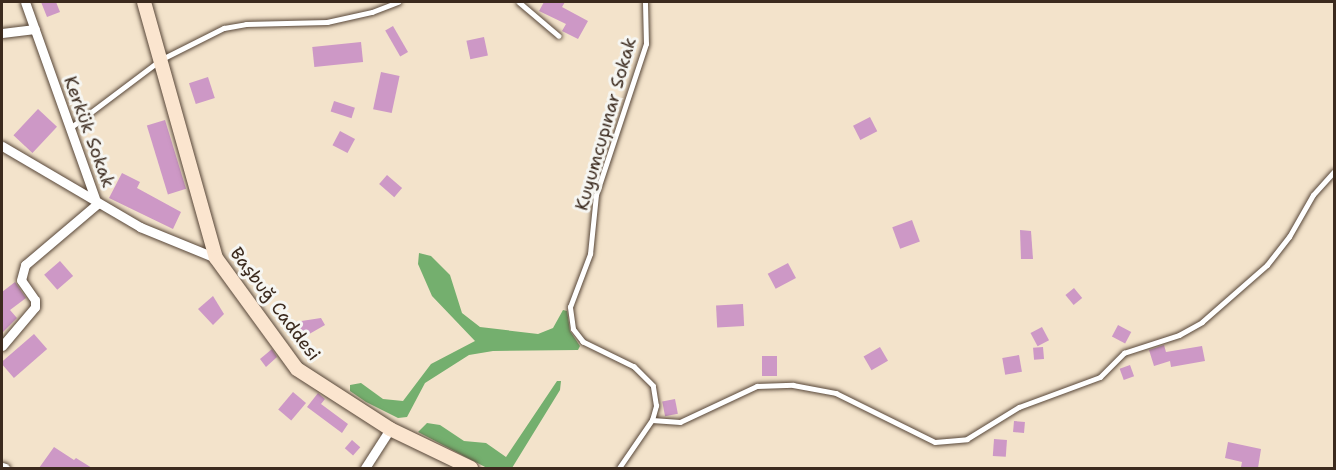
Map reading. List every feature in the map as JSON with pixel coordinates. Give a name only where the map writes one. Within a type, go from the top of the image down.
[{"type":"street","name":"Kerkük Sokak","points":[[2,346],[33,312],[35,300],[21,280],[30,260],[97,204],[25,2]]},
{"type":"street","name":"Başbuğ Caddesi","points":[[144,2],[162,59],[216,258],[297,369],[390,429],[471,468]]},
{"type":"street","points":[[2,33],[35,29]]},
{"type":"street","points":[[2,146],[97,204],[178,245],[216,258]]},
{"type":"street","points":[[365,468],[390,429]]},
{"type":"lane","points":[[70,128],[162,59],[236,24],[327,22],[372,12],[398,2]]},
{"type":"lane","points":[[519,2],[559,36]]},
{"type":"lane","name":"Kuyumcupınar Sokak","points":[[645,2],[646,44],[596,195],[590,254],[572,300],[570,317],[573,329],[583,342],[633,367],[649,379],[655,397],[652,420]]},
{"type":"lane","points":[[619,468],[652,420],[680,422],[757,386],[793,385],[836,393],[929,440],[945,443],[967,439],[1019,407],[1100,377],[1125,353],[1197,326],[1267,265],[1289,237],[1313,195],[1335,172]]},
{"type":"green space","points":[[419,253],[431,256],[450,275],[462,313],[480,327],[538,334],[553,328],[563,310],[567,311],[570,331],[580,346],[578,350],[493,351],[469,355],[425,383],[407,417],[398,418],[366,402],[350,391],[350,385],[361,383],[383,399],[403,401],[431,364],[475,341],[432,296],[418,264]]},
{"type":"green space","points":[[557,381],[561,381],[560,390],[512,468],[487,468],[418,432],[427,423],[440,425],[464,441],[486,443],[506,457]]},
{"type":"building","points":[[41,2],[56,2],[60,12],[47,17]]},
{"type":"building","points":[[544,2],[565,2],[562,7],[588,21],[578,39],[562,31],[566,24],[539,11]]},
{"type":"building","points":[[393,26],[408,52],[400,56],[385,30]]},
{"type":"building","points":[[484,37],[488,56],[470,59],[466,41]]},
{"type":"building","points":[[361,42],[363,62],[314,67],[312,47]]},
{"type":"building","points":[[381,72],[400,76],[392,113],[373,109]]},
{"type":"building","points":[[208,77],[215,98],[196,104],[189,83]]},
{"type":"building","points":[[334,101],[355,108],[352,118],[331,111]]},
{"type":"building","points":[[38,109],[57,127],[32,153],[13,135]]},
{"type":"building","points":[[870,117],[877,131],[860,140],[853,126]]},
{"type":"building","points":[[165,120],[186,189],[168,194],[147,126]]},
{"type":"building","points":[[340,131],[355,139],[347,153],[332,145]]},
{"type":"building","points":[[122,173],[140,182],[137,188],[181,212],[173,229],[109,198]]},
{"type":"building","points":[[387,175],[402,188],[394,197],[379,184]]},
{"type":"building","points":[[912,220],[920,242],[900,249],[892,227]]},
{"type":"building","points":[[1020,230],[1031,231],[1033,259],[1021,259]]},
{"type":"building","points":[[60,261],[73,276],[57,290],[44,275]]},
{"type":"building","points":[[788,263],[796,278],[776,289],[768,274]]},
{"type":"building","points":[[15,282],[26,298],[10,310],[17,318],[2,333],[2,292]]},
{"type":"building","points":[[1074,288],[1082,298],[1074,305],[1065,295]]},
{"type":"building","points":[[213,296],[224,314],[213,325],[198,309]]},
{"type":"building","points":[[743,304],[744,326],[717,327],[716,305]]},
{"type":"building","points":[[321,318],[325,325],[297,341],[290,330],[297,326],[295,322]]},
{"type":"building","points":[[1118,325],[1131,332],[1125,344],[1112,336]]},
{"type":"building","points":[[1042,327],[1049,340],[1038,346],[1031,333]]},
{"type":"building","points":[[34,334],[47,349],[14,378],[2,362]]},
{"type":"building","points":[[1164,345],[1166,352],[1202,346],[1205,361],[1171,367],[1170,361],[1154,366],[1149,350]]},
{"type":"building","points":[[880,347],[888,361],[872,370],[864,356]]},
{"type":"building","points":[[1043,347],[1044,359],[1034,360],[1033,348]]},
{"type":"building","points":[[272,349],[277,357],[266,367],[260,359]]},
{"type":"building","points":[[1019,355],[1022,372],[1005,375],[1002,358]]},
{"type":"building","points":[[762,356],[777,356],[777,376],[762,376]]},
{"type":"building","points":[[1130,365],[1134,376],[1124,380],[1120,369]]},
{"type":"building","points":[[293,392],[306,403],[291,421],[278,410]]},
{"type":"building","points":[[318,393],[325,399],[321,404],[348,424],[342,433],[307,407]]},
{"type":"building","points":[[675,399],[678,414],[665,416],[662,401]]},
{"type":"building","points":[[1014,421],[1025,422],[1024,433],[1013,432]]},
{"type":"building","points":[[994,439],[1007,440],[1006,457],[993,456]]},
{"type":"building","points":[[352,440],[360,447],[353,456],[345,448]]},
{"type":"building","points":[[1228,442],[1261,449],[1258,468],[1241,467],[1242,462],[1225,458]]},
{"type":"building","points":[[54,447],[74,460],[76,458],[92,468],[39,468]]}]
